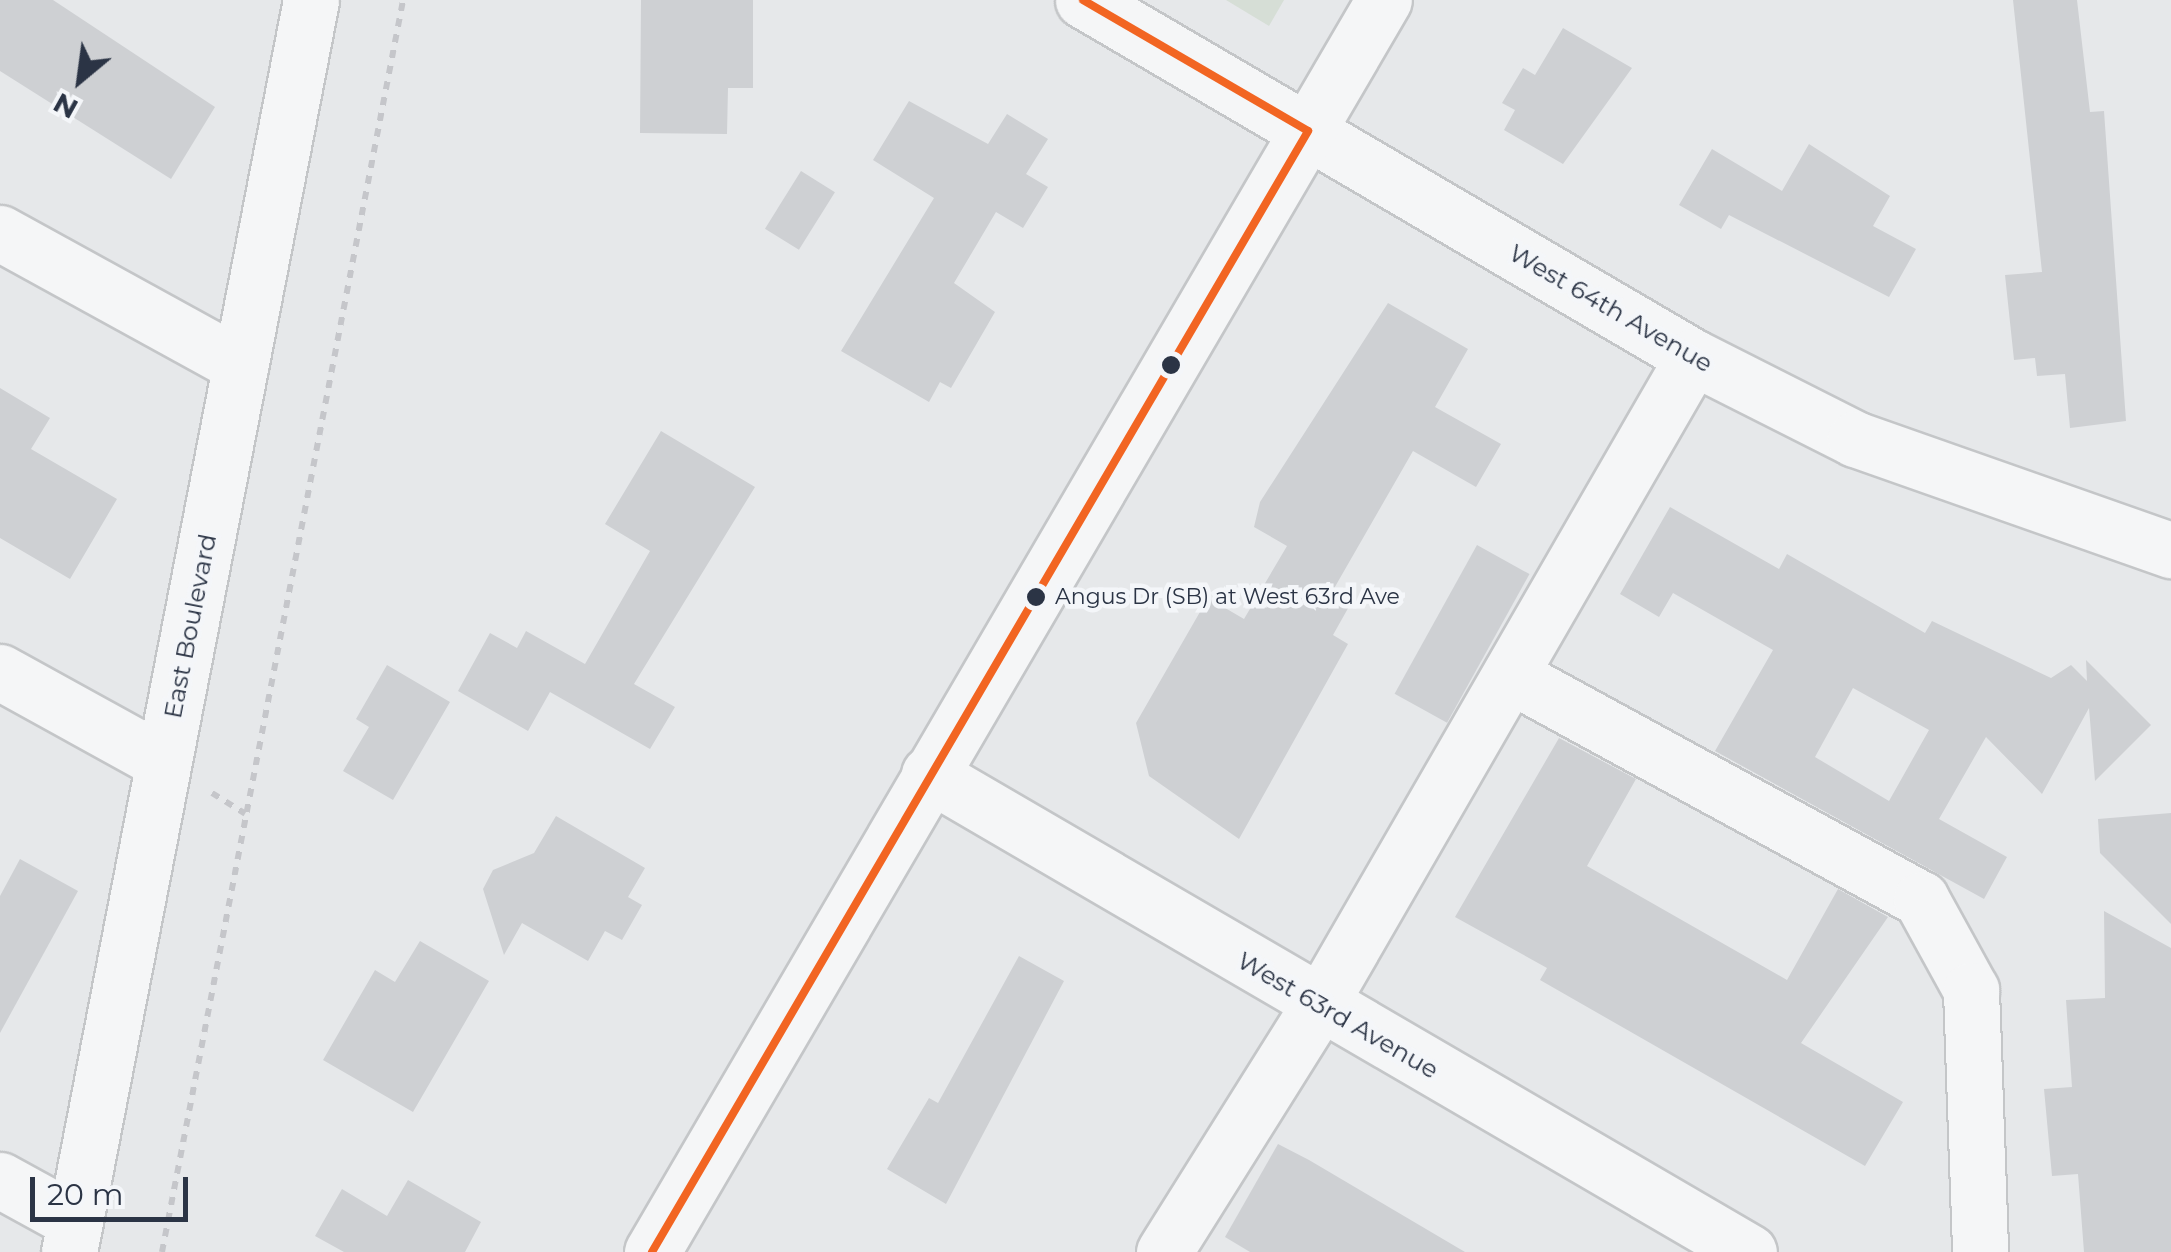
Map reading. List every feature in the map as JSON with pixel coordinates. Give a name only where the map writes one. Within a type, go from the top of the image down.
[{"type":"street","name":"East Boulevard","points":[[72,1236],[311,0]]},
{"type":"street","name":"West 64th Avenue","points":[[1083,0],[1693,357],[1855,439],[2171,550]]},
{"type":"street","points":[[652,1252],[1384,0]]},
{"type":"street","points":[[0,233],[240,365]]},
{"type":"street","points":[[1164,1252],[1319,1005],[1693,357]]},
{"type":"street","points":[[0,672],[163,762]]},
{"type":"street","points":[[1510,675],[1921,899],[1972,990],[1980,1252]]},
{"type":"street","name":"West 63rd Avenue","points":[[929,774],[1319,1005],[1749,1252]]},
{"type":"street","points":[[0,1180],[72,1236]]},
{"type":"path","points":[[162,1252],[403,0]]},
{"type":"shaded area","points":[[1226,0],[1284,0],[1269,26]]},
{"type":"building","points":[[0,0],[53,0],[215,107],[171,179],[0,71]]},
{"type":"building","points":[[641,0],[753,0],[753,88],[728,88],[727,134],[640,133]]},
{"type":"building","points":[[2013,0],[2077,0],[2090,112],[2104,111],[2126,421],[2070,428],[2065,374],[2037,376],[2035,358],[2014,360],[2005,275],[2042,272]]},
{"type":"building","points":[[1563,28],[1632,68],[1563,164],[1504,130],[1515,110],[1502,103],[1523,68],[1535,75]]},
{"type":"building","points":[[909,101],[988,144],[1007,114],[1048,139],[1026,174],[1048,187],[1023,228],[996,212],[954,283],[995,312],[951,388],[940,382],[929,402],[841,351],[934,198],[873,160]]},
{"type":"building","points":[[1809,144],[1890,196],[1873,226],[1916,249],[1889,297],[1729,215],[1721,229],[1679,205],[1712,149],[1782,191]]},
{"type":"building","points":[[801,171],[835,192],[799,250],[765,229]]},
{"type":"building","points":[[1388,303],[1468,349],[1435,407],[1501,444],[1476,487],[1413,451],[1332,592],[1351,603],[1333,635],[1348,644],[1239,839],[1149,776],[1136,723],[1208,598],[1244,619],[1287,546],[1254,527],[1260,502]]},
{"type":"building","points":[[0,388],[50,418],[31,449],[117,499],[70,579],[0,538]]},
{"type":"building","points":[[661,431],[755,487],[634,684],[675,707],[650,749],[550,692],[528,731],[458,691],[490,633],[517,648],[526,631],[585,664],[650,551],[605,524]]},
{"type":"building","points":[[1670,507],[1779,569],[1787,554],[1925,633],[1932,621],[2051,678],[2071,665],[2087,681],[2086,660],[2151,725],[2095,781],[2089,708],[2042,794],[1986,737],[1939,819],[2007,857],[1984,899],[1715,751],[1773,650],[1673,593],[1659,617],[1620,594]],"holes":[[[1853,688],[1929,730],[1889,801],[1815,757]]]},
{"type":"building","points":[[1477,545],[1529,574],[1447,723],[1395,694]]},
{"type":"building","points":[[387,665],[450,702],[393,800],[343,771],[369,727],[356,719]]},
{"type":"building","points":[[1559,738],[1636,779],[1587,866],[1787,980],[1838,889],[1888,917],[1801,1043],[1903,1102],[1865,1166],[1540,980],[1547,968],[1455,917]]},
{"type":"building","points":[[2171,813],[2171,924],[2100,853],[2098,819]]},
{"type":"building","points":[[556,816],[645,868],[628,897],[642,905],[622,940],[605,931],[588,961],[522,923],[504,955],[483,889],[493,870],[534,853]]},
{"type":"building","points":[[20,859],[78,891],[0,1033],[0,896]]},
{"type":"building","points":[[2104,911],[2171,948],[2171,1252],[2084,1252],[2078,1174],[2052,1176],[2044,1089],[2072,1087],[2066,1000],[2105,998]]},
{"type":"building","points":[[420,941],[489,981],[413,1112],[323,1060],[375,970],[395,982]]},
{"type":"building","points":[[1019,956],[1064,981],[946,1204],[887,1169],[929,1098],[938,1103]]},
{"type":"building","points":[[1278,1144],[1465,1252],[1250,1252],[1225,1237]]},
{"type":"building","points":[[408,1180],[481,1222],[465,1252],[344,1252],[315,1236],[342,1189],[387,1216]]},
{"type":"transit line","points":[[1083,0],[1308,131]]},
{"type":"transit line","points":[[652,1252],[1308,131]]},
{"type":"place","name":"Angus Dr (SB) at West 63rd Ave","points":[[1036,597]]}]
